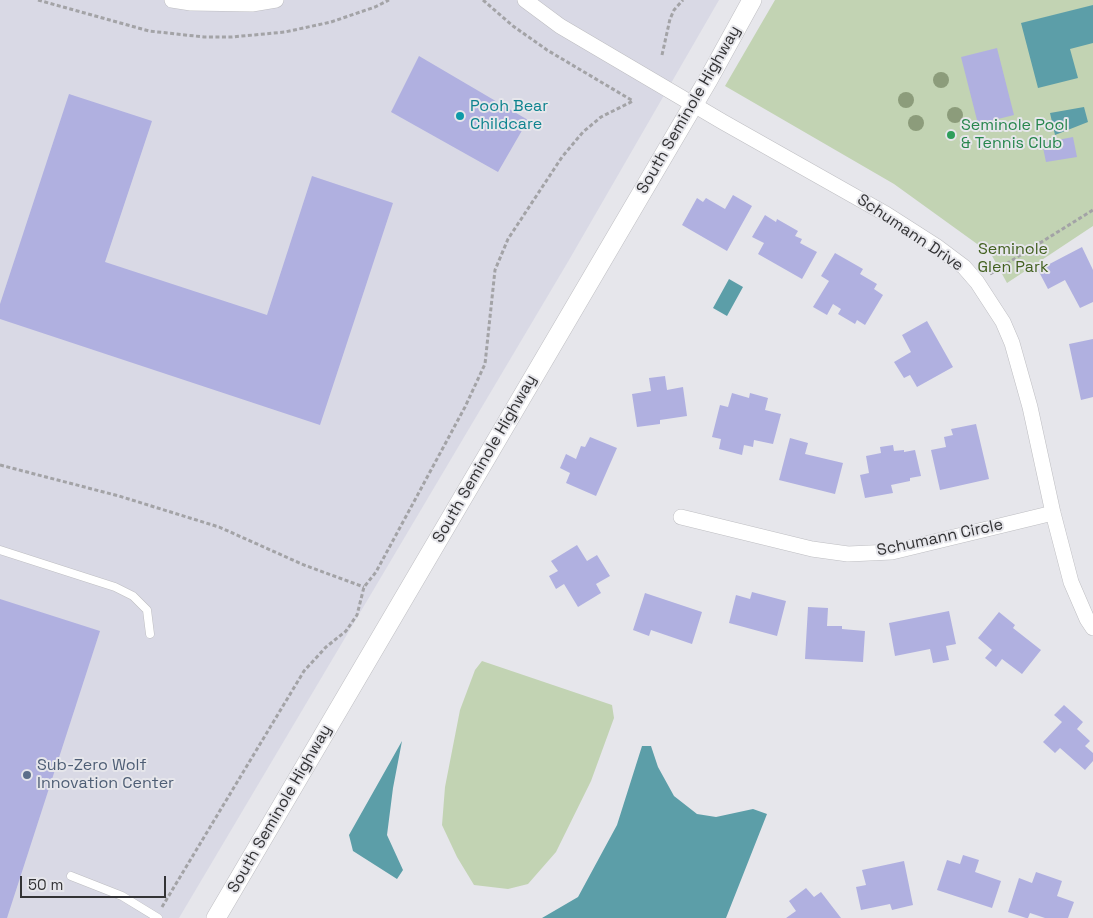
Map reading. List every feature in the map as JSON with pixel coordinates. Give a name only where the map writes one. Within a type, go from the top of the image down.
[{"type":"street","points":[[172,0],[191,3],[252,4],[276,0]]},
{"type":"street","name":"Schumann Drive","points":[[525,0],[560,26],[886,214],[936,246],[964,267],[973,277],[998,315],[1012,343],[1030,407],[1053,513],[1071,582],[1087,619],[1093,628]]},
{"type":"street","name":"South Seminole Highway","points":[[216,918],[752,0]]},
{"type":"street","name":"Schumann Circle","points":[[681,517],[812,549],[848,554],[892,552],[1053,513]]},
{"type":"lane","points":[[0,550],[115,588],[133,596],[147,610],[150,634]]},
{"type":"lane","points":[[71,876],[122,896],[157,917]]},
{"type":"path","points":[[38,0],[150,31],[204,37],[261,35],[294,30],[331,22],[388,0]]},
{"type":"path","points":[[157,917],[304,671],[326,647],[346,632],[357,615],[364,587],[384,558],[477,384],[485,364],[495,270],[508,240],[562,157],[583,132],[602,117],[634,101],[548,50],[513,26],[483,0]]},
{"type":"path","points":[[662,55],[670,19],[674,10],[683,0]]},
{"type":"path","points":[[996,270],[1093,210]]},
{"type":"path","points":[[0,465],[119,496],[219,527],[304,565],[364,587]]},
{"type":"shaded area","points":[[0,0],[719,0],[569,260],[179,918],[0,918]]},
{"type":"green space","name":"Seminole Pool & Tennis Club","points":[[775,0],[1093,0],[1093,226],[1007,283],[991,254],[894,184],[725,86]]},
{"type":"green space","points":[[482,661],[612,705],[614,718],[591,781],[556,852],[528,884],[508,889],[474,885],[457,857],[442,825],[445,787],[460,710],[475,670]]},
{"type":"water","points":[[1093,5],[1093,43],[1070,49],[1078,78],[1038,88],[1021,23]]},
{"type":"water","points":[[1084,107],[1088,122],[1055,135],[1050,113]]},
{"type":"water","points":[[729,279],[743,287],[727,316],[713,308]]},
{"type":"water","points":[[402,741],[387,835],[403,870],[397,879],[353,851],[349,835]]},
{"type":"water","points":[[642,746],[651,746],[658,767],[674,796],[697,814],[716,817],[753,809],[767,814],[726,918],[542,918],[578,897],[617,825]]},
{"type":"building","points":[[997,48],[1014,115],[978,124],[961,57]]},
{"type":"building","name":"Pooh Bear Childcare","points":[[419,56],[528,120],[498,172],[391,112]]},
{"type":"building","points":[[69,94],[152,121],[105,262],[267,315],[312,176],[393,203],[320,425],[0,319],[0,304]]},
{"type":"building","points":[[1073,137],[1077,157],[1046,162],[1042,143]]},
{"type":"building","points":[[733,195],[752,206],[727,251],[682,225],[697,198],[703,202],[706,198],[725,209]]},
{"type":"building","points":[[765,215],[776,222],[777,219],[798,231],[795,236],[802,239],[800,243],[817,252],[802,279],[758,254],[764,243],[752,237]]},
{"type":"building","points":[[1082,247],[1093,270],[1093,302],[1080,308],[1065,280],[1048,289],[1038,270]]},
{"type":"building","points":[[835,253],[863,269],[860,274],[877,284],[874,289],[883,295],[865,325],[857,320],[855,324],[838,314],[841,309],[833,304],[827,315],[813,307],[829,281],[821,276]]},
{"type":"building","points":[[927,321],[953,367],[917,387],[910,375],[904,378],[894,362],[911,352],[902,335]]},
{"type":"building","points":[[1093,339],[1093,397],[1081,400],[1069,344]]},
{"type":"building","points":[[665,376],[667,390],[683,387],[687,416],[660,420],[660,424],[637,427],[632,394],[651,391],[649,378]]},
{"type":"building","points":[[732,393],[749,398],[750,393],[768,398],[765,410],[781,414],[773,444],[754,440],[753,447],[744,445],[742,455],[719,449],[721,439],[712,437],[720,405],[728,407]]},
{"type":"building","points":[[976,424],[989,479],[940,490],[931,450],[946,447],[944,437],[953,435],[951,429]]},
{"type":"building","points":[[590,437],[617,448],[596,496],[566,483],[570,473],[560,468],[566,454],[576,459],[581,446],[585,447]]},
{"type":"building","points":[[790,438],[808,443],[805,454],[843,463],[835,494],[779,480]]},
{"type":"building","points":[[893,445],[894,451],[915,450],[921,476],[910,478],[910,481],[891,485],[893,493],[865,498],[860,475],[869,473],[866,456],[881,453],[880,447]]},
{"type":"building","points":[[577,545],[587,561],[597,555],[610,576],[596,584],[601,593],[578,607],[564,584],[556,589],[549,576],[558,571],[551,561]]},
{"type":"building","points":[[752,592],[786,601],[777,636],[729,623],[736,595],[750,599]]},
{"type":"building","points":[[645,593],[702,612],[692,644],[651,630],[649,636],[633,630]]},
{"type":"building","name":"Sub-Zero Wolf Innovation Center","points":[[0,599],[100,631],[7,918],[0,918]]},
{"type":"building","points":[[808,607],[828,608],[827,626],[842,626],[842,629],[865,631],[863,662],[805,659]]},
{"type":"building","points":[[949,611],[956,644],[946,646],[949,660],[933,663],[930,649],[895,656],[889,623]]},
{"type":"building","points":[[999,612],[1015,625],[1013,628],[1041,650],[1022,674],[1002,659],[996,667],[985,658],[992,650],[978,638]]},
{"type":"building","points":[[1064,705],[1083,722],[1077,729],[1090,741],[1085,746],[1093,753],[1093,761],[1085,770],[1060,748],[1055,753],[1043,742],[1062,722],[1054,715]]},
{"type":"building","points":[[963,855],[979,860],[975,872],[1001,881],[992,908],[937,890],[947,860],[960,864]]},
{"type":"building","points":[[904,861],[913,905],[892,910],[890,904],[861,910],[856,887],[866,885],[862,870]]},
{"type":"building","points":[[1036,872],[1062,881],[1057,896],[1074,902],[1068,918],[1045,918],[1030,913],[1028,918],[1026,918],[1008,912],[1019,878],[1032,883]]},
{"type":"building","points":[[806,888],[814,897],[821,892],[841,918],[786,918],[796,911],[789,901]]},
{"type":"place","name":"Pooh Bear Childcare","points":[[460,116]]},
{"type":"place","name":"Seminole Pool & Tennis Club","points":[[951,135]]},
{"type":"place","name":"Sub-Zero Wolf Innovation Center","points":[[27,775]]},
{"type":"park label","name":"Seminole Glen Park","points":[[1013,259]]}]
